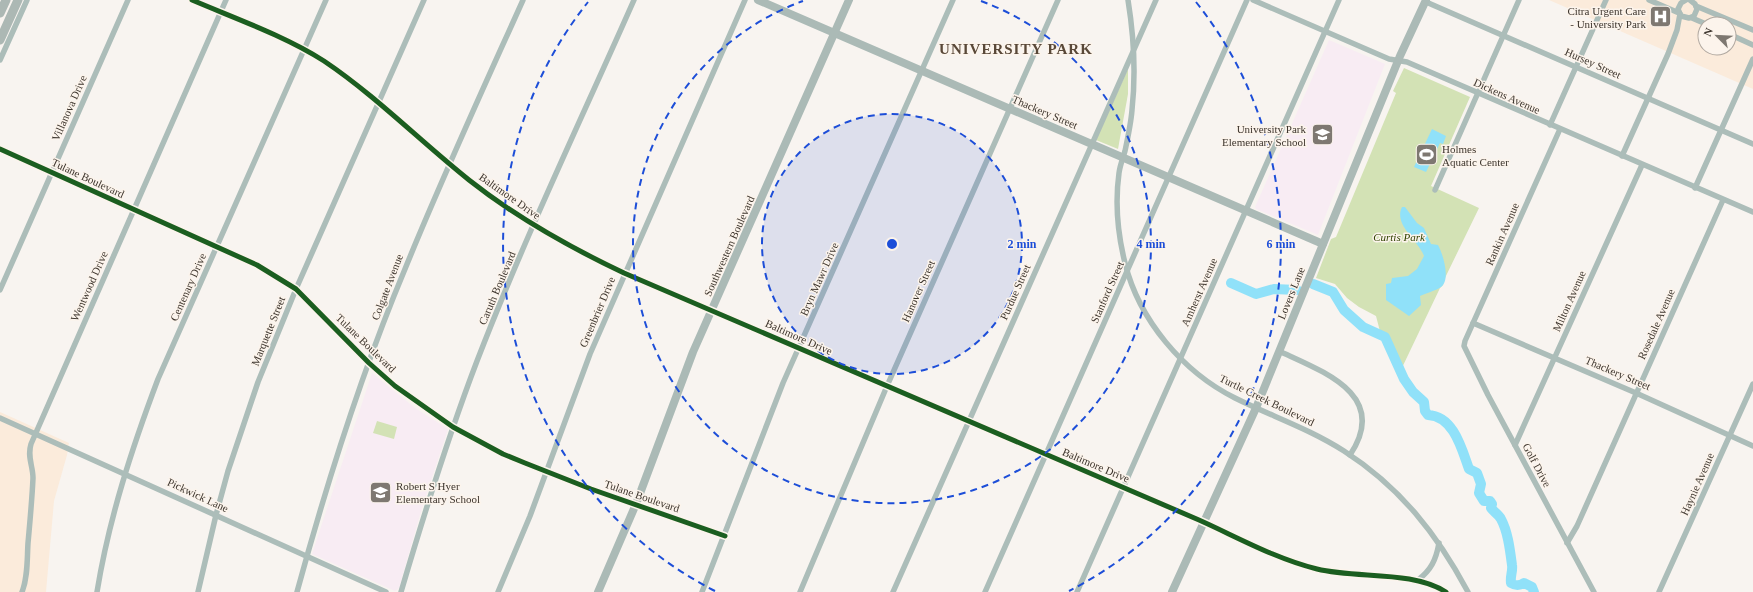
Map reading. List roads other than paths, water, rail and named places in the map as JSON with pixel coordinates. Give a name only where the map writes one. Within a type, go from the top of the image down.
[{"type":"main road","points":[[0,13],[6,0]]},
{"type":"main road","points":[[0,40],[18,0]]},
{"type":"street","points":[[0,60],[27,0]]},
{"type":"street","name":"Villanova Drive","points":[[0,290],[128,0]]},
{"type":"street","name":"Baltimore Drive","points":[[192,0],[304,50],[323,61],[379,102],[450,165],[488,195],[534,226],[581,252],[624,273],[1281,557],[1317,569],[1348,574],[1418,580],[1431,584],[1446,592]]},
{"type":"street","name":"Wentwood Drive","points":[[22,592],[26,570],[33,476],[29,451],[35,434],[226,0]]},
{"type":"street","name":"Centenary Drive","points":[[97,592],[107,540],[142,420],[158,379],[326,0]]},
{"type":"street","name":"Marquette Street","points":[[198,592],[228,471],[251,403],[296,289],[424,0]]},
{"type":"street","name":"Colgate Avenue","points":[[297,592],[336,457],[369,362],[405,269],[523,0]]},
{"type":"street","name":"Caruth Boulevard","points":[[401,592],[453,427],[483,346],[534,226],[634,0]]},
{"type":"street","name":"Greenbrier Drive","points":[[498,592],[546,472],[586,365],[624,273],[745,0]]},
{"type":"street","name":"Thackery Street","points":[[758,0],[1323,244]]},
{"type":"street","name":"Southwestern Boulevard","points":[[598,592],[636,504],[691,360],[712,310],[849,0]]},
{"type":"street","name":"Bryn Mawr Drive","points":[[702,592],[725,536],[764,430],[953,0]]},
{"type":"street","name":"Hanover Street","points":[[800,592],[887,386],[1058,0]]},
{"type":"street","name":"Turtle Creek Boulevard","points":[[1128,0],[1134,49],[1132,109],[1118,186],[1118,212],[1122,247],[1127,270],[1135,291],[1151,321],[1181,358],[1214,386],[1256,408],[1308,430],[1350,455],[1402,498],[1439,543],[1468,592]]},
{"type":"street","name":"Purdue Street","points":[[893,592],[970,422],[1090,144],[1156,0]]},
{"type":"street","name":"Stanford Street","points":[[985,592],[1247,0]]},
{"type":"street","name":"Dickens Avenue","points":[[1253,0],[1389,59],[1407,62],[1753,212]]},
{"type":"street","name":"Amherst Avenue","points":[[1077,592],[1340,0]]},
{"type":"street","points":[[1435,190],[1519,0]]},
{"type":"street","points":[[1550,125],[1606,0]]},
{"type":"street","points":[[1649,0],[1679,13],[1684,18],[1697,21]]},
{"type":"street","points":[[1622,156],[1677,30],[1679,6],[1685,0],[1696,3],[1753,30]]},
{"type":"street","name":"Hursey Street","points":[[1426,1],[1753,144]]},
{"type":"street","name":"Lovers Lane","points":[[1172,592],[1256,408],[1398,61],[1426,1]]},
{"type":"street","points":[[1677,30],[1696,13],[1696,3]]},
{"type":"street","points":[[1737,38],[1753,45]]},
{"type":"street","points":[[1695,188],[1753,59]]},
{"type":"street","name":"Rankin Avenue","points":[[1464,346],[1560,129]]},
{"type":"street","name":"Tulane Boulevard","points":[[0,149],[257,266],[296,289],[395,386],[453,427],[503,454],[546,472],[725,536]]},
{"type":"street","name":"Milton Avenue","points":[[1515,445],[1642,164]]},
{"type":"street","name":"Rosedale Avenue","points":[[1567,542],[1580,519],[1723,200]]},
{"type":"street","name":"Thackery Street","points":[[1473,323],[1636,393],[1753,446]]},
{"type":"street","name":"Golf Drive","points":[[1464,346],[1594,592]]},
{"type":"street","points":[[1279,351],[1326,374],[1347,389],[1358,400],[1362,412],[1363,427],[1358,444],[1350,455]]},
{"type":"street","name":"Haynie Avenue","points":[[1659,592],[1753,384]]},
{"type":"street","name":"Pickwick Lane","points":[[0,418],[386,592]]},
{"type":"street","points":[[1418,580],[1427,573],[1433,565],[1439,543]]},
{"type":"water","name":"Holmes Aquatic Center","points":[[1432,129],[1446,136],[1443,144],[1440,143],[1426,172],[1414,167]]},
{"type":"water","points":[[1402,207],[1405,207],[1417,223],[1424,228],[1431,244],[1438,245],[1444,260],[1446,273],[1444,284],[1439,288],[1420,296],[1421,305],[1409,316],[1386,300],[1386,284],[1391,283],[1392,278],[1408,276],[1417,269],[1424,256],[1401,220],[1400,214]]},
{"type":"waterway","points":[[1231,283],[1256,294],[1274,289],[1297,290]]},
{"type":"waterway","points":[[1313,284],[1333,292],[1344,310],[1363,327],[1385,337],[1404,379],[1413,392],[1424,402],[1425,411],[1428,415],[1437,417],[1444,421],[1451,428],[1460,444],[1469,469],[1477,473],[1481,484],[1479,493],[1484,501],[1490,501],[1492,504],[1491,508],[1503,524],[1508,541],[1512,565],[1511,583],[1514,585],[1521,585],[1524,583],[1532,587],[1534,592]]},
{"type":"place","name":"Citra Urgent Care - University Park","points":[[1661,17]]},
{"type":"place","name":"University Park Elementary School","points":[[1322,135]]},
{"type":"place","name":"Holmes Aquatic Center","points":[[1427,155]]},
{"type":"place","name":"Robert S Hyer Elementary School","points":[[380,492]]},
{"type":"district","name":"UNIVERSITY PARK","points":[[1016,49]]},
{"type":"park label","name":"Curtis Park","points":[[1399,237]]}]
